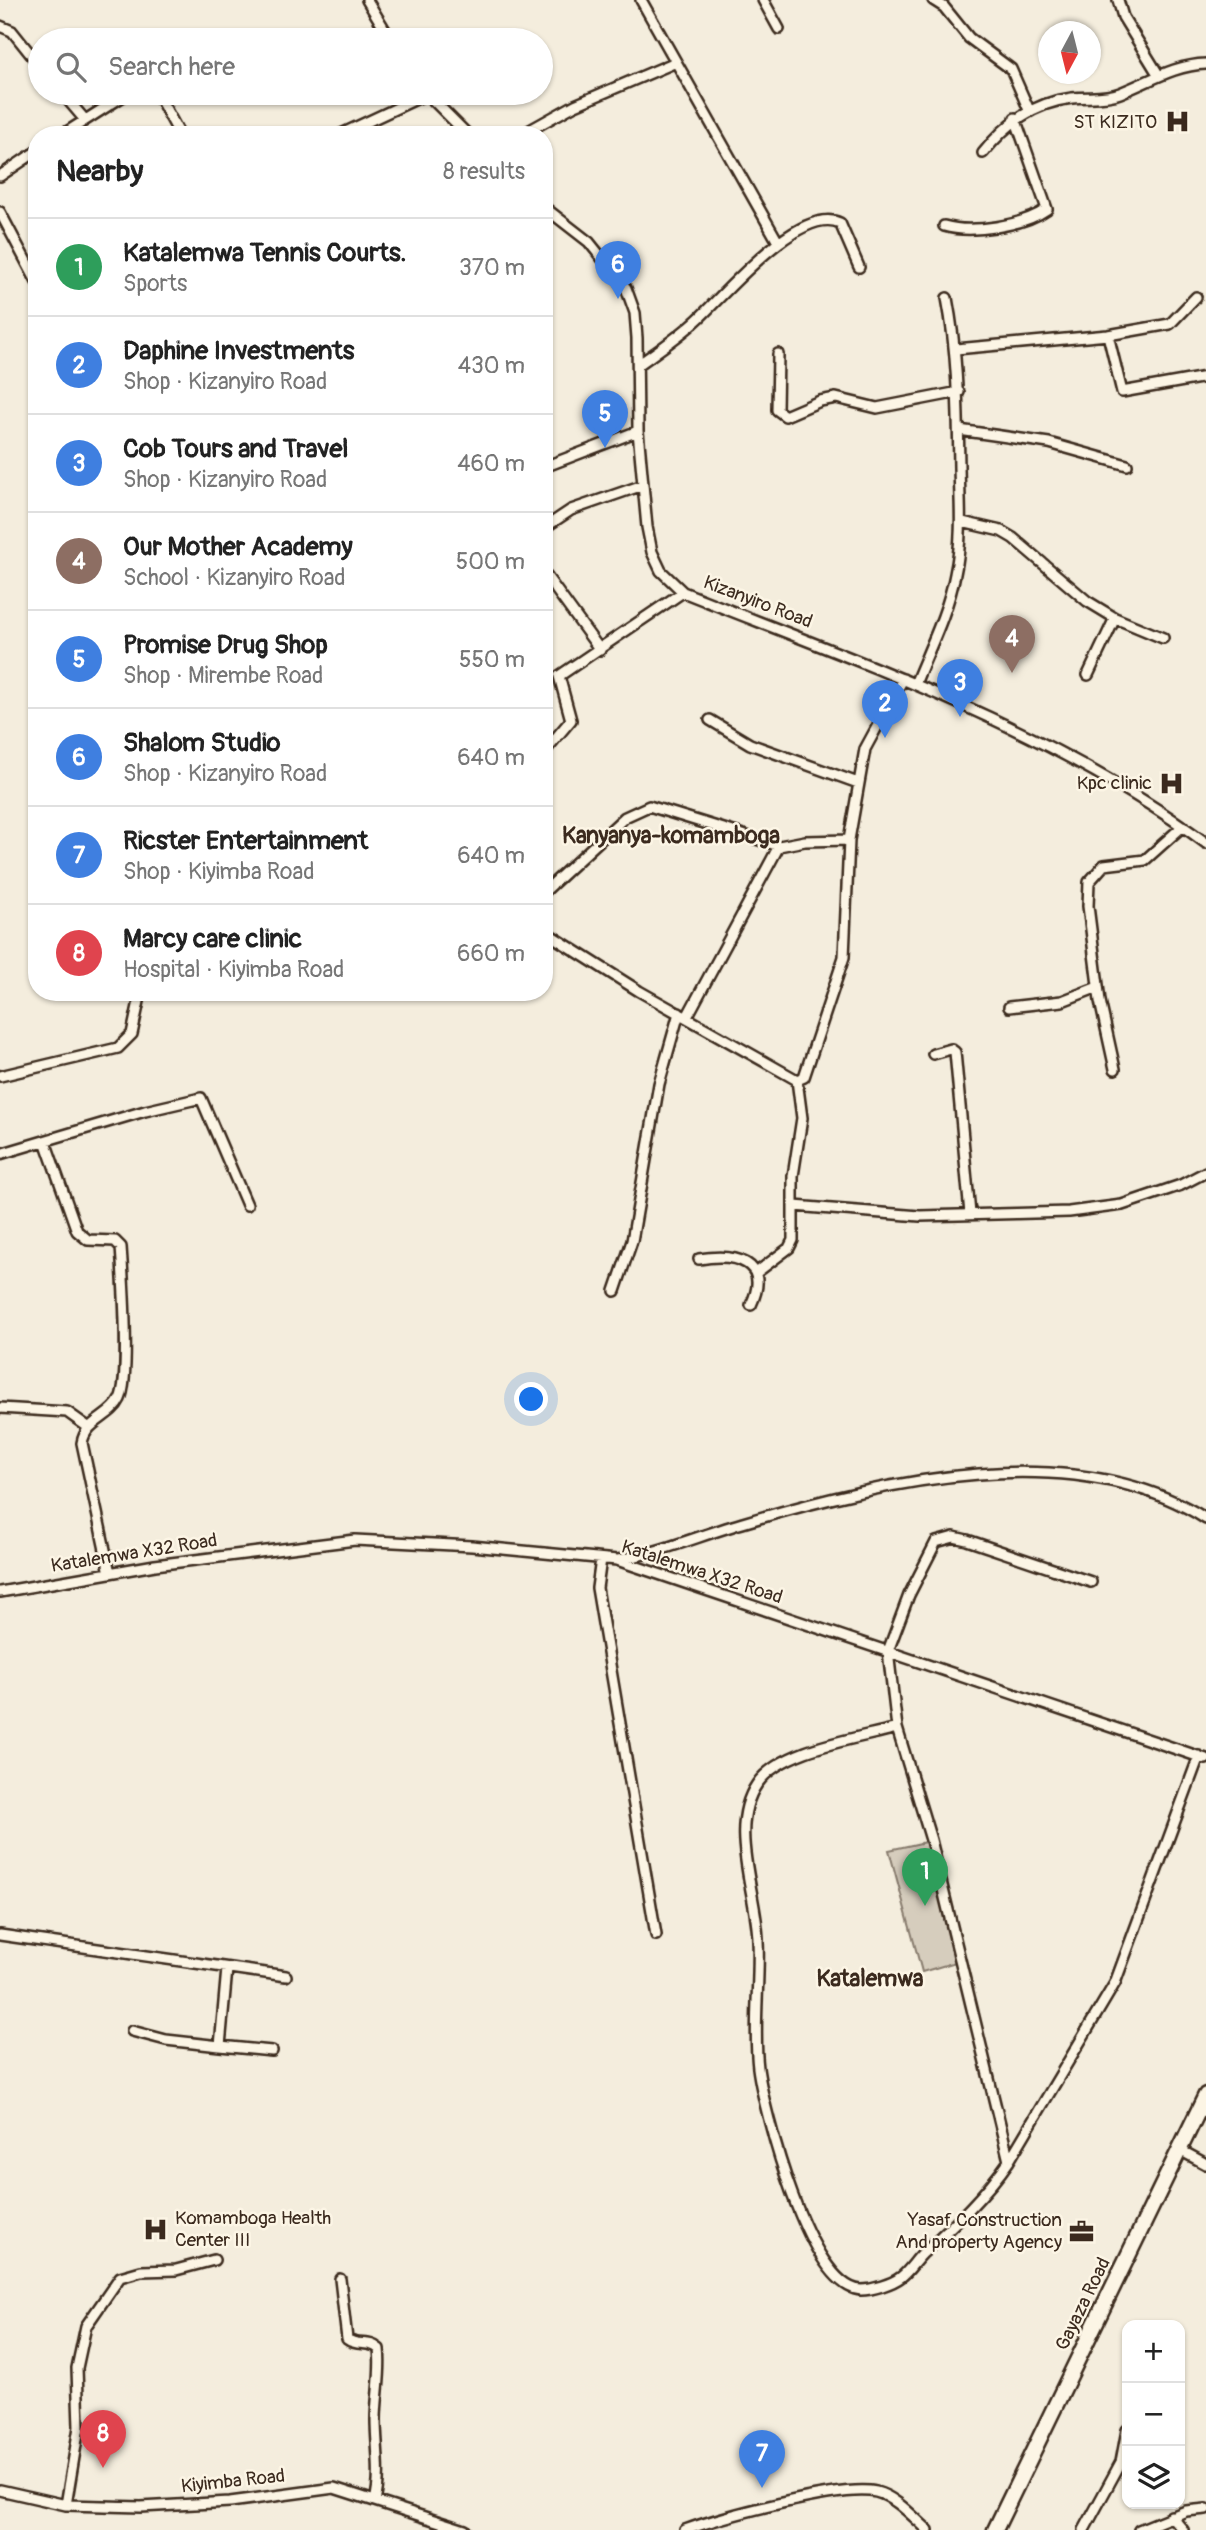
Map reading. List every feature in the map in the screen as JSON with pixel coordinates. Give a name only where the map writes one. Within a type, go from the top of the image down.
[{"type":"main road","name":"Gayaza Road","points":[[995,2530],[1206,2095]]},
{"type":"street","points":[[367,0],[384,28]]},
{"type":"street","points":[[763,0],[779,29]]},
{"type":"street","points":[[933,0],[944,7],[969,38],[1011,69],[1029,110]]},
{"type":"street","points":[[1118,0],[1123,17],[1158,74]]},
{"type":"street","points":[[644,1],[778,242]]},
{"type":"street","points":[[0,26],[12,31],[28,51]]},
{"type":"street","points":[[537,126],[575,105],[676,62]]},
{"type":"street","points":[[983,153],[1015,118],[1029,110],[1072,98],[1108,97],[1158,74],[1206,64]]},
{"type":"street","points":[[72,105],[85,120]]},
{"type":"street","points":[[76,126],[109,105]]},
{"type":"street","points":[[164,105],[175,126]]},
{"type":"street","points":[[358,126],[401,105]]},
{"type":"street","points":[[438,105],[459,126]]},
{"type":"street","points":[[943,226],[971,230],[996,227],[1047,209],[1015,118]]},
{"type":"street","points":[[0,176],[28,157]]},
{"type":"street","points":[[0,212],[28,265]]},
{"type":"street","name":"Kizanyiro Road","points":[[553,214],[589,242],[626,288],[635,313],[638,431],[643,485],[652,552],[661,571],[683,592],[903,679],[1034,736],[1138,795],[1206,843]]},
{"type":"street","points":[[638,365],[699,318],[778,242],[809,226],[835,220],[844,227],[859,267]]},
{"type":"street","points":[[956,349],[1108,335],[1170,324],[1196,297]]},
{"type":"street","points":[[915,684],[955,575],[962,522],[959,392],[956,349],[947,298]]},
{"type":"street","points":[[1108,335],[1122,392],[1206,377]]},
{"type":"street","points":[[778,354],[777,410],[785,416],[820,401],[836,398],[877,408],[959,392]]},
{"type":"street","points":[[959,430],[1049,443],[1127,465]]},
{"type":"street","points":[[553,464],[638,431]]},
{"type":"street","points":[[553,521],[570,510],[643,485]]},
{"type":"street","points":[[962,522],[1001,531],[1013,538],[1087,601],[1115,618],[1163,638]]},
{"type":"street","points":[[553,585],[600,650]]},
{"type":"street","points":[[553,741],[571,720],[559,676],[683,592]]},
{"type":"street","points":[[1088,675],[1115,618]]},
{"type":"street","points":[[797,1080],[804,1077],[842,968],[847,931],[846,875],[849,840],[867,743],[903,679]]},
{"type":"street","points":[[710,720],[750,744],[858,783]]},
{"type":"street","points":[[553,884],[625,817],[649,806],[779,846],[805,841],[849,840]]},
{"type":"street","points":[[1115,1069],[1098,987],[1088,906],[1089,882],[1104,865],[1145,860],[1183,826]]},
{"type":"street","points":[[615,1291],[632,1241],[659,1084],[683,1015],[706,986],[763,870],[779,846]]},
{"type":"street","points":[[553,936],[797,1080]]},
{"type":"street","points":[[1009,1007],[1062,1001],[1098,987]]},
{"type":"street","points":[[0,1076],[118,1048],[132,1034],[139,1001]]},
{"type":"street","points":[[933,1054],[951,1049],[956,1052],[970,1214]]},
{"type":"street","points":[[756,1273],[789,1248],[793,1240],[793,1176],[802,1118],[797,1080]]},
{"type":"street","points":[[0,1154],[145,1111],[201,1098],[247,1205]]},
{"type":"street","points":[[45,1141],[77,1231],[88,1240],[115,1241],[121,1247],[124,1334],[122,1396],[117,1406],[88,1427],[82,1443],[110,1573]]},
{"type":"street","points":[[794,1206],[888,1215],[1069,1212],[1122,1205],[1181,1185],[1206,1172]]},
{"type":"street","points":[[699,1259],[733,1258],[744,1262],[756,1273],[758,1289],[751,1305]]},
{"type":"street","points":[[0,1408],[67,1412],[88,1427]]},
{"type":"street","points":[[617,1560],[642,1556],[744,1522],[825,1501],[959,1476],[1074,1474],[1108,1479],[1159,1496],[1206,1519]]},
{"type":"street","points":[[1009,2161],[931,1840],[897,1728],[888,1651],[909,1595],[936,1542],[943,1538],[967,1540],[1091,1582]]},
{"type":"street","name":"Katalemwa X32 Road","points":[[0,1592],[110,1573],[320,1544],[380,1539],[617,1560],[1202,1758]]},
{"type":"street","points":[[601,1559],[597,1588],[656,1935]]},
{"type":"street","points":[[897,1728],[791,1759],[773,1768],[757,1784],[747,1808],[747,1858],[758,1938],[758,2067],[774,2136],[788,2190],[807,2230],[834,2276],[845,2286],[862,2290],[900,2278],[995,2181],[1009,2161],[1115,1983],[1202,1758]]},
{"type":"street","points":[[0,1935],[286,1976]]},
{"type":"street","points":[[220,2046],[227,1969]]},
{"type":"street","points":[[132,2031],[166,2040],[272,2051]]},
{"type":"street","points":[[1180,2150],[1206,2164]]},
{"type":"street","points":[[66,2505],[79,2427],[78,2350],[86,2326],[120,2277],[141,2271],[176,2270],[214,2260]]},
{"type":"street","points":[[340,2280],[347,2339],[353,2343],[369,2343],[379,2349],[376,2419],[379,2485],[375,2501]]},
{"type":"street","points":[[1084,2530],[1121,2462],[1124,2446]]},
{"type":"street","name":"Kiyimba Road","points":[[0,2490],[66,2505],[141,2507],[230,2502],[334,2488],[466,2530]]},
{"type":"street","points":[[685,2530],[725,2517],[861,2491],[877,2492],[894,2501],[928,2530]]},
{"type":"street","points":[[1139,2530],[1186,2511],[1206,2509]]},
{"type":"street","points":[[1171,2516],[1183,2530]]},
{"type":"shaded area","points":[[930,1841],[959,1961],[922,1972],[889,1850]]},
{"type":"place","name":"ST KIZITO","points":[[1177,122]]},
{"type":"place","name":"Shalom Studio","points":[[618,299]]},
{"type":"place","name":"Promise Drug Shop","points":[[605,448]]},
{"type":"place","name":"Our Mother Academy","points":[[1012,673]]},
{"type":"place","name":"Cob Tours and Travel","points":[[960,717]]},
{"type":"place","name":"Daphine Investments","points":[[885,738]]},
{"type":"place","name":"Kpc clinic","points":[[1172,783]]},
{"type":"place","name":"Katalemwa Tennis Courts.","points":[[925,1906]]},
{"type":"place","name":"Komamboga Health Center III","points":[[155,2229]]},
{"type":"place","name":"Yasaf Construction And property Agency","points":[[1082,2231]]},
{"type":"place","name":"Marcy care clinic","points":[[103,2468]]},
{"type":"place","name":"Ricster Entertainment","points":[[762,2488]]},
{"type":"district","name":"Kanyanya-komamboga","points":[[671,835]]},
{"type":"district","name":"Katalemwa","points":[[870,1978]]}]
